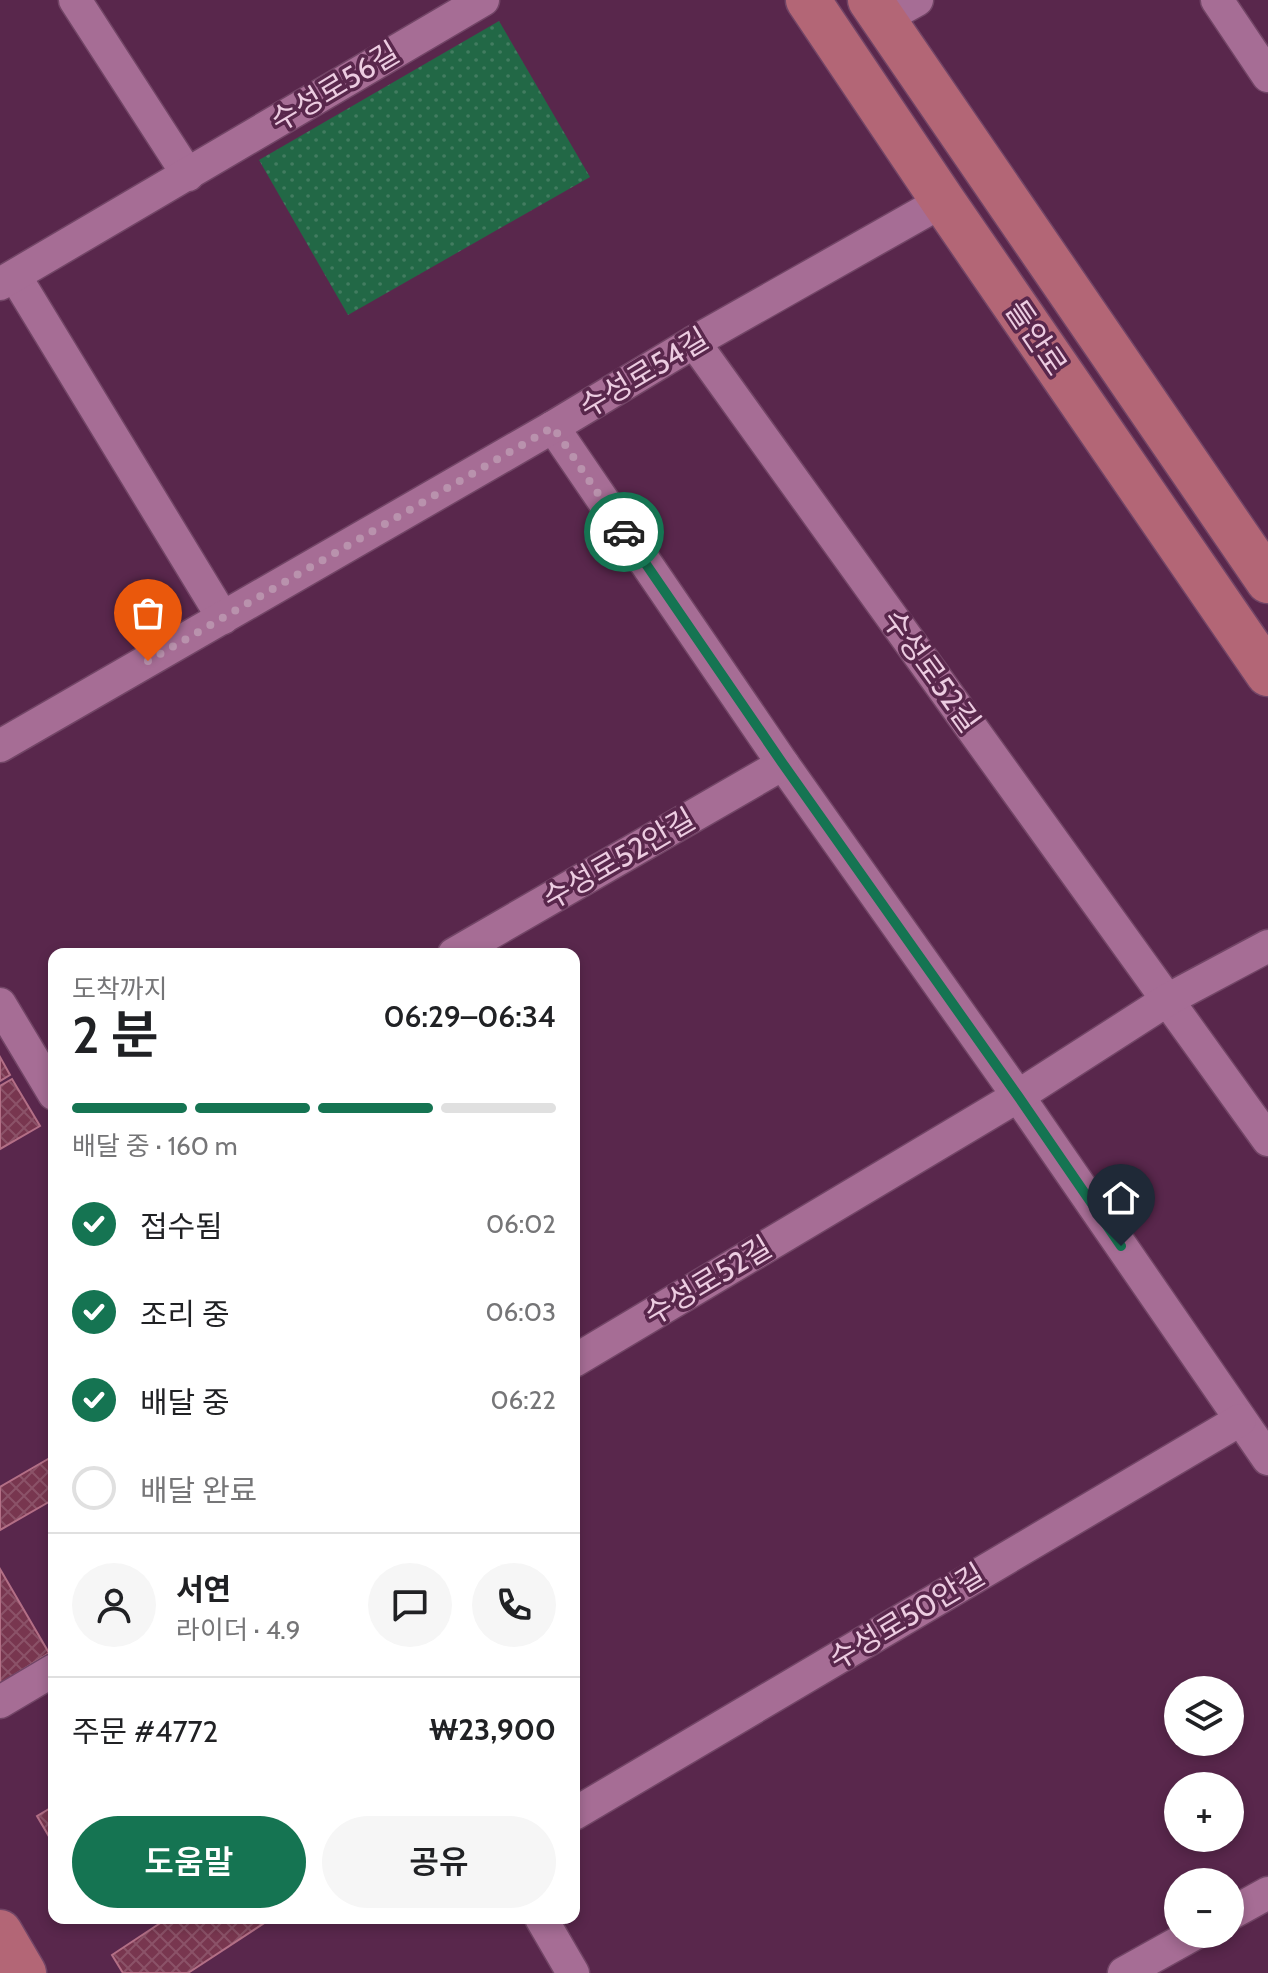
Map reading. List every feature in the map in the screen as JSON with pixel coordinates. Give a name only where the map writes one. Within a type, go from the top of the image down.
[{"type":"main road","name":"들안로","points":[[808,0],[1268,674]]},
{"type":"main road","name":"들안로","points":[[890,6],[1261,556]]},
{"type":"street","points":[[75,0],[188,175]]},
{"type":"street","name":"수성로56길","points":[[8,280],[483,0]]},
{"type":"street","points":[[1217,0],[1268,76]]},
{"type":"street","name":"수성로54길","points":[[0,746],[553,427],[694,342],[943,201]]},
{"type":"street","points":[[8,280],[223,618]]},
{"type":"street","name":"수성로52길","points":[[694,342],[1169,999]]},
{"type":"street","points":[[553,427],[783,764],[1018,1096],[1268,1459]]},
{"type":"street","name":"수성로52안길","points":[[464,948],[783,764]]},
{"type":"street","name":"수성로52길","points":[[580,1357],[1018,1096],[1169,999],[1268,946]]},
{"type":"street","points":[[1169,999],[1268,1140]]},
{"type":"street","points":[[0,1004],[48,1084]]},
{"type":"street","name":"수성로50안길","points":[[580,1810],[1240,1420]]},
{"type":"street","points":[[0,1702],[48,1674]]},
{"type":"street","points":[[1244,1906],[1268,1893]]},
{"type":"street","points":[[544,1924],[573,1973]]},
{"type":"street","points":[[1124,1973],[1169,1948]]},
{"type":"green space","points":[[499,21],[590,177],[348,315],[259,160]]},
{"type":"building","points":[[0,1057],[10,1075],[0,1081]]},
{"type":"building","points":[[12,1079],[40,1126],[0,1149],[0,1086]]},
{"type":"building","points":[[48,1459],[48,1502],[0,1530],[0,1487]]},
{"type":"building","points":[[0,1569],[48,1654],[0,1684]]},
{"type":"building","points":[[48,1810],[48,1835],[37,1816]]},
{"type":"building","points":[[159,1924],[263,1924],[188,1973],[123,1973],[112,1955]]},
{"type":"way so far","points":[[148,661],[553,427],[624,532]]},
{"type":"route","points":[[624,532],[1121,1246]]}]
